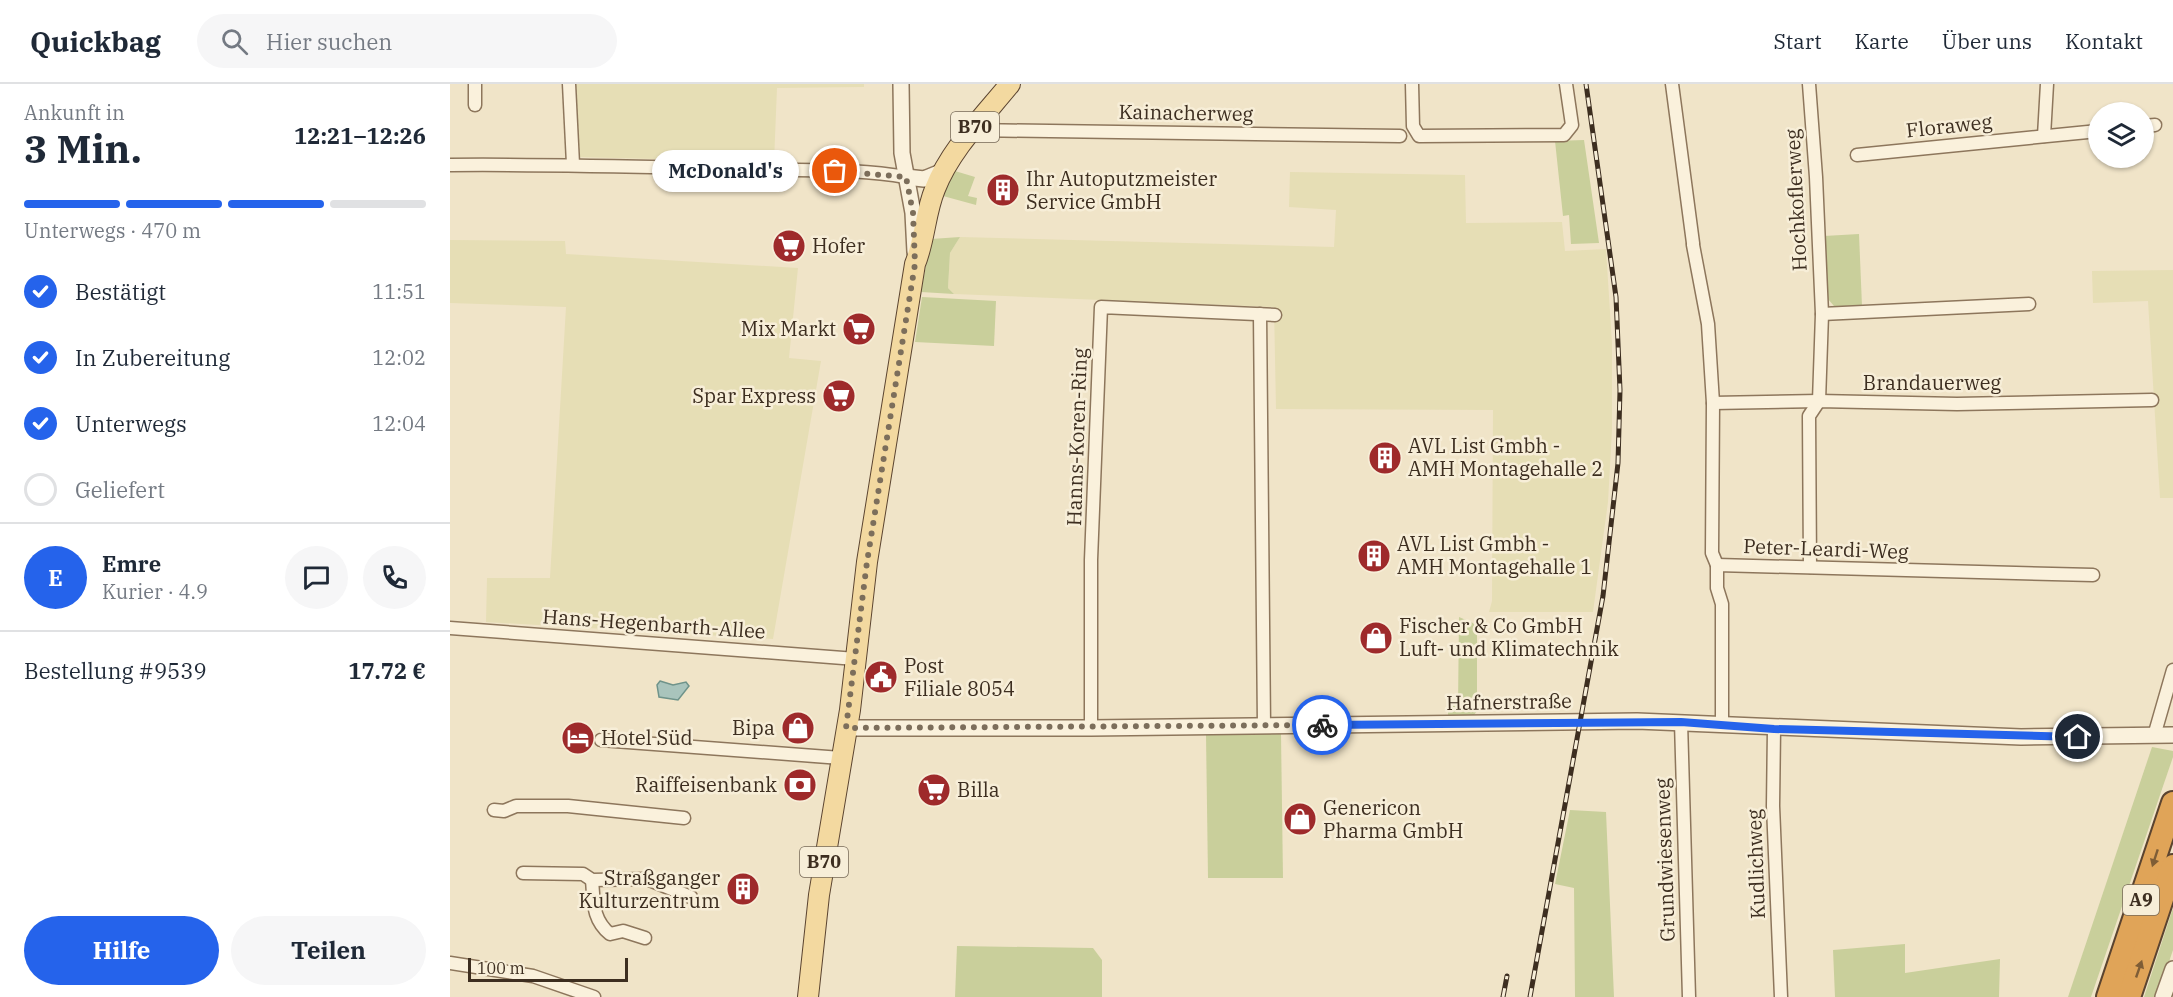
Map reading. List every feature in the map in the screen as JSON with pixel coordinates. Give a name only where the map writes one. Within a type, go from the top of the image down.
[{"type":"highway","name":"A9","points":[[2108,997],[2173,802]]},
{"type":"highway","name":"A9","points":[[2129,997],[2173,866]]},
{"type":"main road","name":"B70","points":[[808,997],[821,881],[856,659],[867,562],[915,264],[922,246],[933,192],[941,172],[1010,84]]},
{"type":"street","points":[[475,84],[475,105]]},
{"type":"street","points":[[569,84],[573,164]]},
{"type":"street","points":[[901,84],[902,153],[913,213],[915,264]]},
{"type":"street","points":[[1412,84],[1413,126],[1419,136],[1564,135],[1572,125],[1566,84]]},
{"type":"street","points":[[1672,84],[1693,244],[1708,324],[1713,403],[1712,553],[1717,565]]},
{"type":"street","name":"Hochkoflerweg","points":[[1809,84],[1822,314],[1819,401],[1809,416],[1809,567]]},
{"type":"street","points":[[2044,136],[2047,84]]},
{"type":"street","name":"Kainacherweg","points":[[973,130],[1400,136]]},
{"type":"street","name":"Floraweg","points":[[1857,155],[2088,131]]},
{"type":"street","points":[[450,165],[573,164],[817,170],[885,173],[924,179],[941,172]]},
{"type":"street","points":[[1822,314],[2029,304]]},
{"type":"street","name":"Hanns-Koren-Ring","points":[[1091,728],[1091,561],[1101,307],[1275,315]]},
{"type":"street","points":[[1260,315],[1264,726]]},
{"type":"street","name":"Brandauerweg","points":[[1713,403],[1819,401],[1947,404],[2152,399]]},
{"type":"street","name":"Peter-Leardi-Weg","points":[[1722,723],[1722,604],[1717,588],[1717,565],[2092,575]]},
{"type":"street","name":"Hans-Hegenbarth-Allee","points":[[450,628],[856,659]]},
{"type":"street","points":[[2154,736],[2173,670]]},
{"type":"street","name":"Hafnerstraße","points":[[846,728],[1681,722],[1722,723],[1774,729],[2021,737],[2173,735]]},
{"type":"street","name":"Grundwiesenweg","points":[[1681,722],[1689,997]]},
{"type":"street","name":"Kudlichweg","points":[[1774,729],[1773,806],[1781,997]]},
{"type":"street","points":[[601,740],[841,758]]},
{"type":"street","points":[[494,810],[504,812],[516,806],[568,806],[684,818]]},
{"type":"street","points":[[523,873],[583,874],[592,880],[647,879],[691,897]]},
{"type":"street","points":[[592,880],[594,914],[601,926],[610,934],[623,931],[645,939]]},
{"type":"street","points":[[450,963],[533,976],[594,997]]},
{"type":"street","points":[[2163,997],[2173,969]]},
{"type":"shaded area","points":[[574,84],[864,84],[864,87],[777,88],[774,162],[577,157]]},
{"type":"shaded area","points":[[1290,172],[1465,175],[1466,223],[1562,222],[1565,251],[1606,249],[1612,343],[1612,430],[1608,502],[1593,612],[1489,612],[1492,601],[1493,410],[1276,409],[1274,307],[954,294],[948,288],[950,253],[960,237],[1334,247],[1336,210],[1289,207]]},
{"type":"shaded area","points":[[450,240],[565,241],[566,254],[798,268],[789,358],[821,361],[773,639],[486,622],[487,578],[550,578],[566,307],[450,303]]},
{"type":"shaded area","points":[[2173,270],[2173,498],[2160,498],[2148,301],[2093,303],[2092,271]]},
{"type":"green space","points":[[1584,140],[1599,243],[1571,244],[1569,215],[1563,216],[1555,141]]},
{"type":"green space","points":[[955,171],[975,177],[968,196],[977,198],[976,205],[943,196]]},
{"type":"green space","points":[[1859,234],[1862,306],[1834,306],[1828,299],[1824,236]]},
{"type":"green space","points":[[960,237],[950,253],[948,288],[954,294],[921,292],[931,239]]},
{"type":"green space","points":[[922,297],[996,301],[994,346],[915,342]]},
{"type":"green space","points":[[1459,617],[1473,623],[1477,629],[1477,711],[1474,715],[1448,715],[1448,706],[1458,706]]},
{"type":"green space","points":[[1281,734],[1283,878],[1208,878],[1206,735]]},
{"type":"green space","points":[[2152,747],[2173,751],[2173,757],[2091,997],[2068,997]]},
{"type":"green space","points":[[1570,810],[1606,812],[1614,997],[1575,997],[1574,888],[1555,884]]},
{"type":"green space","points":[[2173,908],[2173,950],[2157,997],[2144,997]]},
{"type":"green space","points":[[1905,944],[1905,973],[2000,959],[1999,997],[1835,997],[1833,950]]},
{"type":"green space","points":[[957,946],[1093,948],[1102,960],[1102,997],[955,997]]},
{"type":"water","points":[[660,681],[673,685],[686,682],[689,686],[678,700],[659,697],[657,685]]},
{"type":"railway","points":[[1530,997],[1603,596],[1618,463],[1620,390],[1616,297],[1586,84]]},
{"type":"railway","points":[[1503,997],[1507,976]]},
{"type":"way so far","points":[[835,171],[885,173],[906,177],[913,213],[915,264],[867,562],[846,728],[994,729],[1322,725]]},
{"type":"place","name":"McDonald's","points":[[835,171]]},
{"type":"place","name":"Ihr Autoputzmeister Service GmbH","points":[[1003,190]]},
{"type":"place","name":"Hofer","points":[[789,246]]},
{"type":"place","name":"Mix Markt","points":[[859,329]]},
{"type":"place","name":"Spar Express","points":[[839,396]]},
{"type":"place","name":"AVL List Gmbh - AMH Montagehalle 2","points":[[1385,458]]},
{"type":"place","name":"AVL List Gmbh - AMH Montagehalle 1","points":[[1374,556]]},
{"type":"place","name":"Fischer & Co GmbH Luft- und Klimatechnik","points":[[1376,638]]},
{"type":"place","name":"Post Filiale 8054","points":[[881,677]]},
{"type":"place","name":"Bipa","points":[[798,728]]},
{"type":"place","name":"Hotel Süd","points":[[578,738]]},
{"type":"place","name":"Raiffeisenbank","points":[[800,785]]},
{"type":"place","name":"Billa","points":[[934,790]]},
{"type":"place","name":"Genericon Pharma GmbH","points":[[1300,819]]},
{"type":"place","name":"Straßganger Kulturzentrum","points":[[743,889]]},
{"type":"route","points":[[1322,725],[1681,722],[1722,723],[1774,729],[2078,737]]}]
